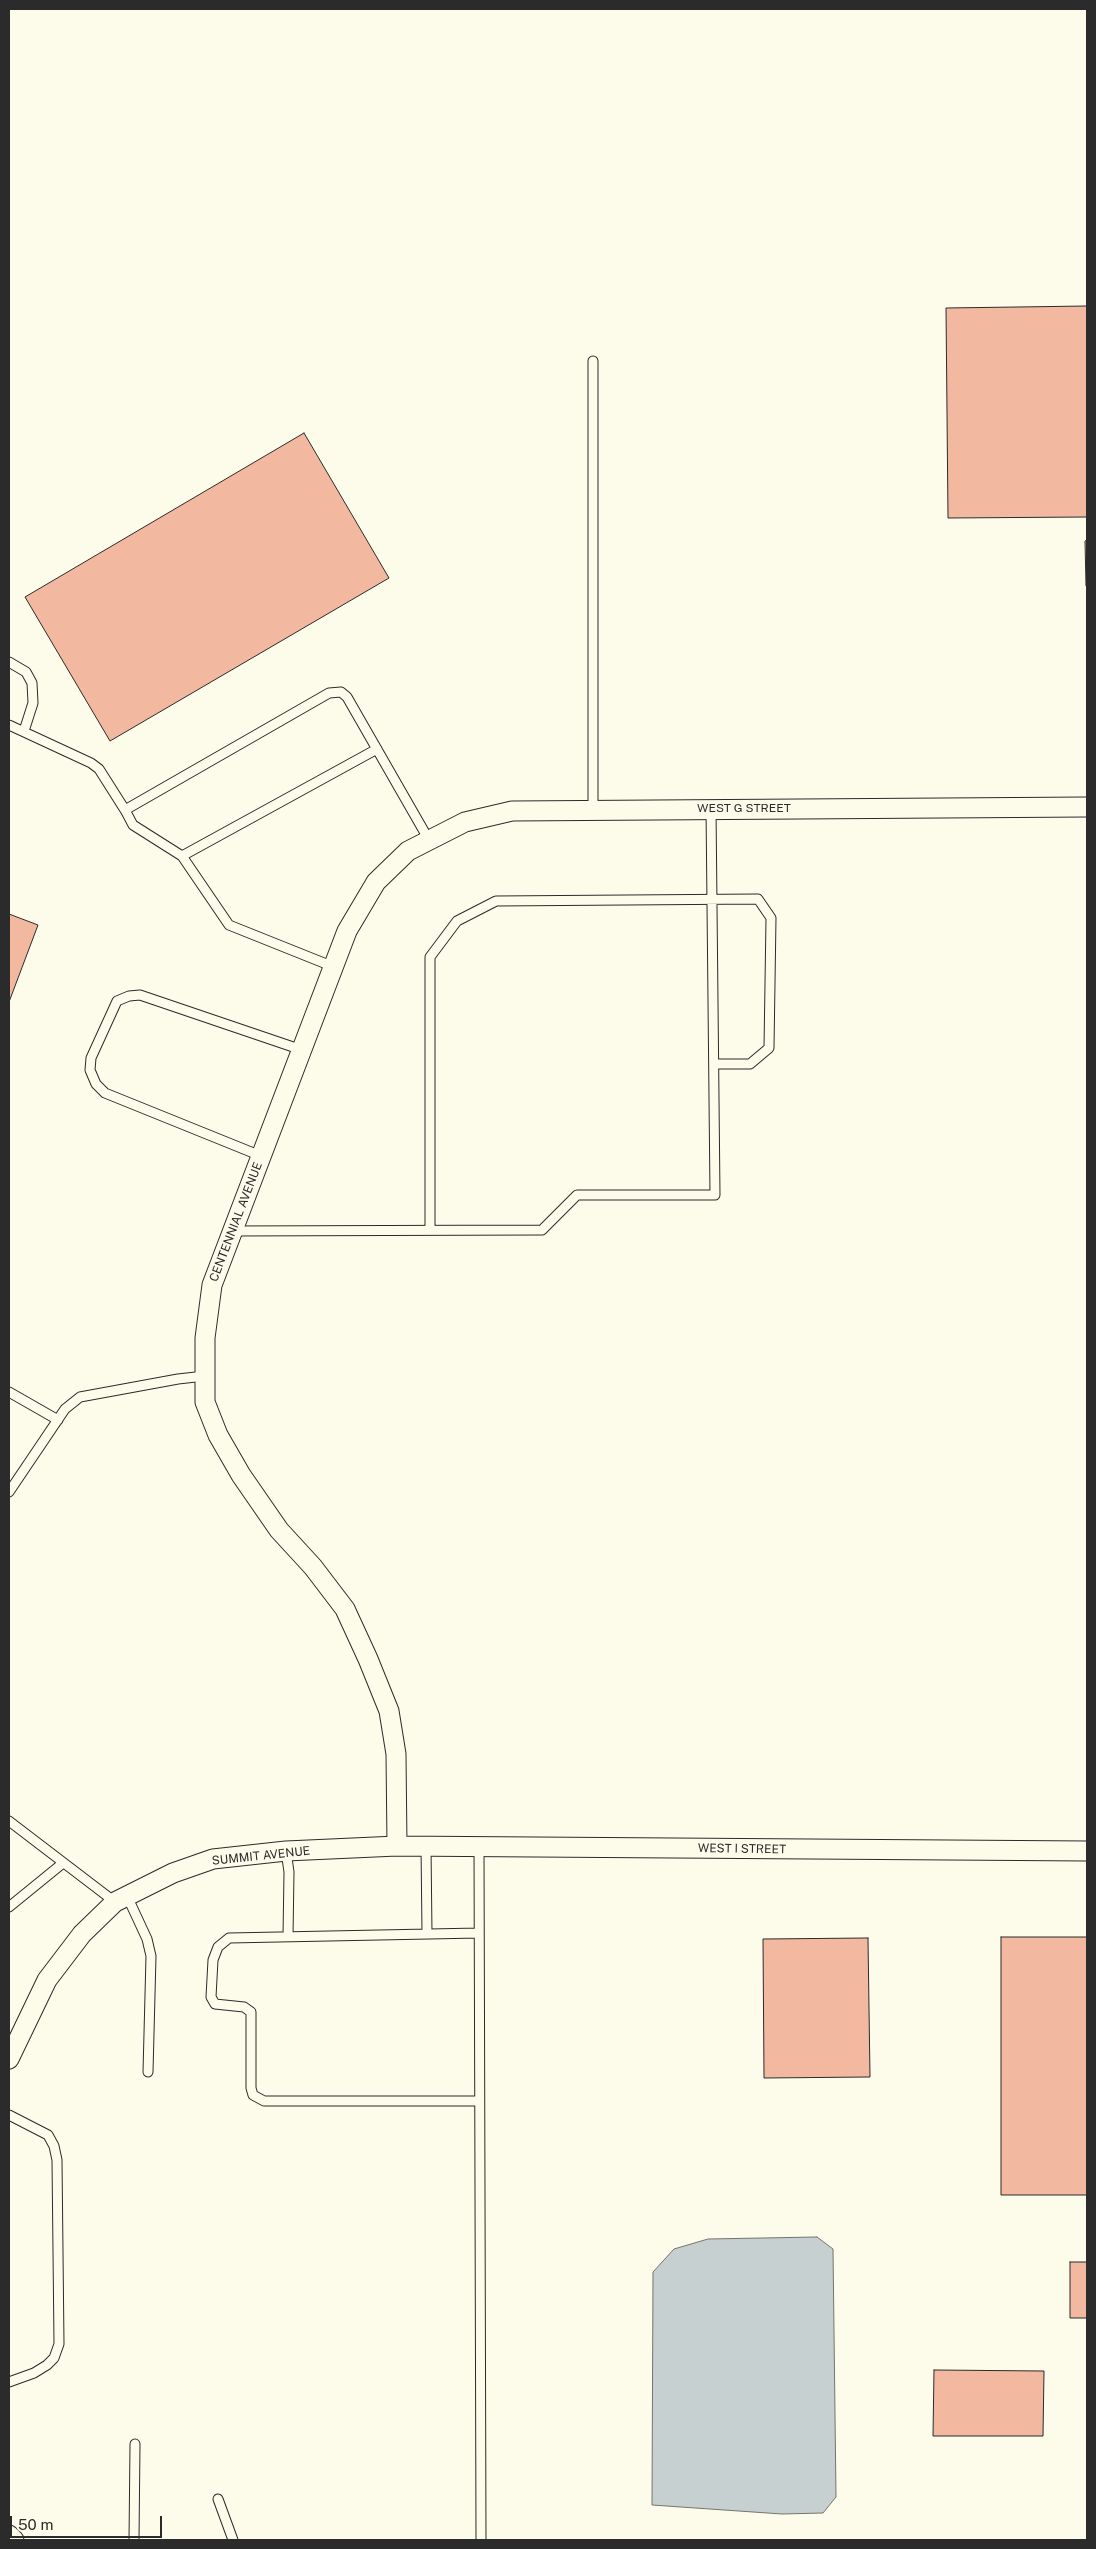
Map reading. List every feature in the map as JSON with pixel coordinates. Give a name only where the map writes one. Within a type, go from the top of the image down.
[{"type":"street","name":"WEST G STREET","points":[[408,851],[465,822],[512,810],[1087,807]]},
{"type":"street","name":"CENTENNIAL AVENUE","points":[[397,1846],[396,1754],[389,1711],[346,1609],[313,1567],[279,1530],[241,1475],[218,1435],[205,1402],[205,1338],[212,1285],[347,931],[376,882],[408,851]]},
{"type":"street","name":"WEST I STREET","points":[[397,1846],[1087,1851]]},
{"type":"street","name":"SUMMIT AVENUE","points":[[9,2059],[47,1980],[82,1934],[121,1899],[173,1873],[213,1859],[286,1851],[397,1846]]},
{"type":"street","points":[[9,2535],[14,2540]]},
{"type":"lane","points":[[592,361],[593,809]]},
{"type":"lane","points":[[9,662],[26,672],[32,683],[33,703],[24,731]]},
{"type":"lane","points":[[125,810],[329,693],[341,692],[347,697],[429,840]]},
{"type":"lane","points":[[9,725],[91,763],[99,769],[133,825],[182,856],[229,925],[334,967]]},
{"type":"lane","points":[[182,856],[377,749]]},
{"type":"lane","points":[[232,1231],[542,1230],[577,1195],[715,1195],[711,808]]},
{"type":"lane","points":[[430,1230],[430,957],[457,921],[496,900],[758,899],[771,918],[769,1048],[750,1064],[714,1064]]},
{"type":"lane","points":[[261,1156],[105,1093],[96,1084],[90,1070],[91,1058],[117,1001],[129,996],[140,995],[302,1050]]},
{"type":"lane","points":[[9,1492],[65,1409],[80,1397],[178,1379],[205,1376]]},
{"type":"lane","points":[[9,1392],[58,1420]]},
{"type":"lane","points":[[9,1821],[63,1863],[121,1899],[147,1939],[151,1956],[148,2072]]},
{"type":"lane","points":[[426,1846],[426,1934]]},
{"type":"lane","points":[[479,1847],[481,2540]]},
{"type":"lane","points":[[286,1851],[289,1872],[288,1936]]},
{"type":"lane","points":[[9,1907],[63,1863]]},
{"type":"lane","points":[[479,1933],[229,1938],[218,1947],[213,1960],[210,1986],[212,2001],[221,2006],[244,2007],[251,2012],[251,2088],[257,2099],[264,2102],[479,2101]]},
{"type":"lane","points":[[9,2115],[48,2135],[54,2146],[57,2160],[59,2344],[54,2358],[47,2365],[34,2373],[9,2382]]},
{"type":"lane","points":[[134,2540],[135,2444]]},
{"type":"lane","points":[[218,2499],[233,2540]]},
{"type":"shaded area","points":[[817,2237],[833,2249],[836,2497],[823,2513],[782,2514],[652,2505],[653,2272],[674,2249],[708,2239]]},
{"type":"building","points":[[1087,306],[1087,517],[948,518],[946,308]]},
{"type":"building","points":[[304,433],[389,578],[110,741],[25,597]]},
{"type":"building","points":[[1087,540],[1087,586],[1086,586],[1085,541]]},
{"type":"building","points":[[9,914],[38,925],[9,1002]]},
{"type":"building","points":[[1001,1937],[1087,1937],[1087,2195],[1001,2195]]},
{"type":"building","points":[[868,1938],[870,2077],[764,2078],[763,1939]]},
{"type":"building","points":[[1070,2262],[1087,2262],[1087,2318],[1070,2318]]},
{"type":"building","points":[[934,2370],[1044,2371],[1043,2436],[933,2436]]}]
